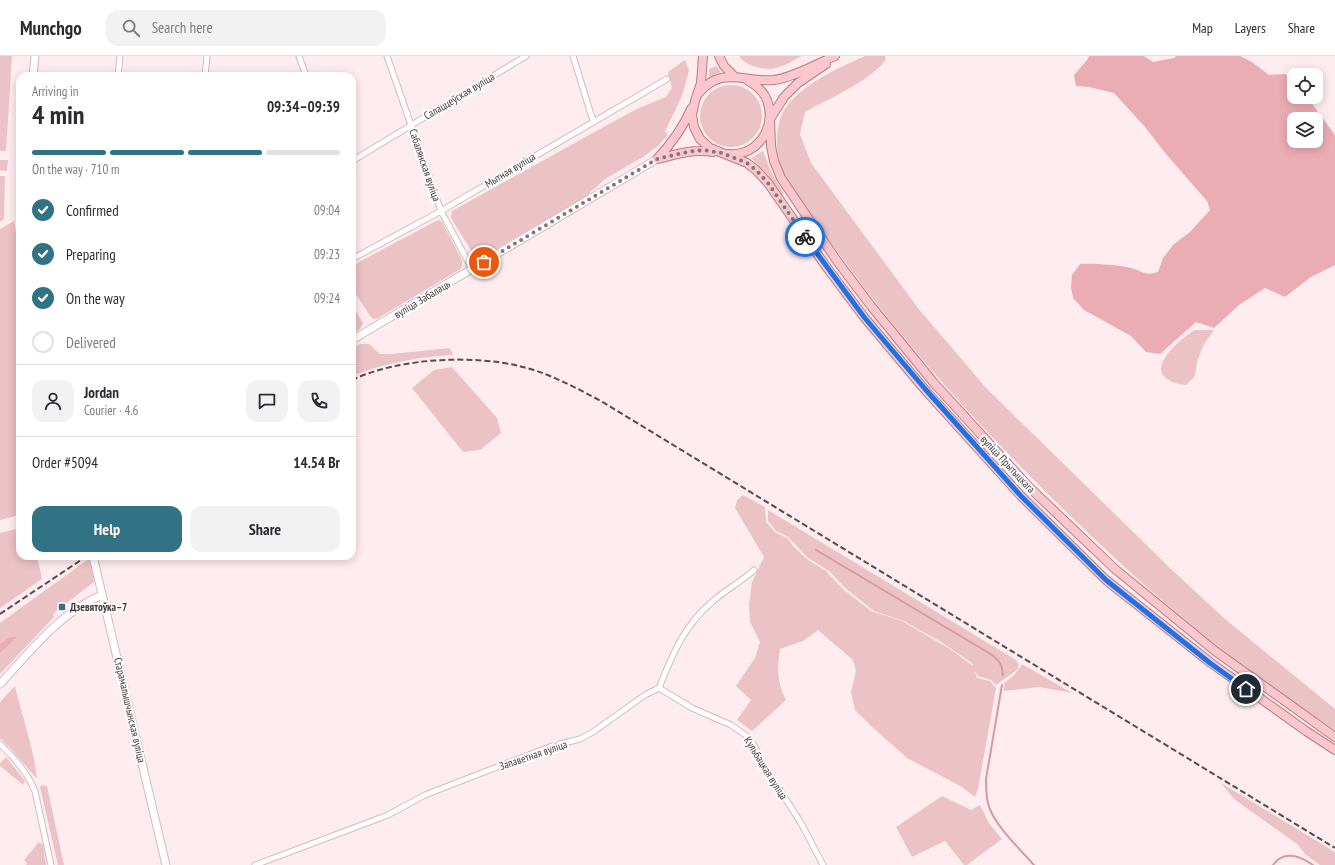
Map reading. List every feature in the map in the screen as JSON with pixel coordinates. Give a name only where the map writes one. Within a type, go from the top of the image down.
[{"type":"main road","points":[[33,72],[35,56]]},
{"type":"main road","points":[[703,56],[701,83],[692,115],[694,127],[700,139],[710,148],[722,153]]},
{"type":"main road","points":[[657,159],[692,151],[704,150],[733,154],[744,152],[754,147],[765,134],[768,129],[770,118],[769,106],[765,95],[757,86],[746,79],[734,76],[724,66],[719,56]]},
{"type":"main road","points":[[657,159],[671,144],[686,121],[700,92],[715,80],[734,76],[775,80],[801,71],[835,56]]},
{"type":"main road","points":[[770,118],[784,97],[798,83],[839,56]]},
{"type":"main road","name":"вуліца Прытыцкага","points":[[770,118],[771,146],[780,178],[837,261],[871,306],[934,383],[1028,486],[1115,568],[1215,651],[1335,737]]},
{"type":"main road","name":"вуліца Прытыцкага","points":[[722,153],[747,163],[768,183],[825,266],[859,311],[921,385],[1021,496],[1106,580],[1210,663],[1335,750]]},
{"type":"main road","name":"вуліца Забалаць","points":[[356,338],[657,159]]},
{"type":"main road","name":"Старамалышчынская вуліца","points":[[94,560],[166,865]]},
{"type":"main road","points":[[0,684],[61,621],[89,600],[102,594]]},
{"type":"street","points":[[118,72],[120,56]]},
{"type":"street","points":[[205,72],[207,56]]},
{"type":"street","points":[[299,56],[305,72]]},
{"type":"street","name":"Сабалянская вуліца","points":[[387,56],[441,211],[472,269]]},
{"type":"street","name":"Салаццеўская вуліца","points":[[356,159],[526,56]]},
{"type":"street","points":[[573,56],[592,121]]},
{"type":"street","name":"Мытная вуліца","points":[[356,257],[441,211],[592,121],[667,79]]},
{"type":"street","points":[[659,688],[675,650],[693,621],[712,602],[754,570]]},
{"type":"street","name":"Запаветная вуліца","points":[[255,865],[388,815],[425,796],[466,779],[552,746],[580,739],[593,732],[645,695],[659,688]]},
{"type":"street","name":"Кульбацкая вуліца","points":[[659,688],[692,708],[731,725],[748,737],[801,823],[823,865]]},
{"type":"street","points":[[0,744],[25,772],[35,791],[51,865]]},
{"type":"shaded area","points":[[0,56],[12,56],[6,151],[0,151]]},
{"type":"shaded area","points":[[740,56],[802,56],[779,67],[766,69],[756,67],[743,61]]},
{"type":"shaded area","points":[[865,56],[885,56],[886,59],[880,67],[861,82],[805,112],[800,134],[811,163],[918,308],[987,389],[1172,570],[1225,619],[1335,709],[1335,730],[1266,683],[1215,645],[1111,555],[1027,473],[975,419],[926,364],[856,277],[796,196],[782,168],[778,153],[777,133],[783,112],[790,102],[809,85],[831,72]]},
{"type":"shaded area","points":[[1089,56],[1144,56],[1153,62],[1174,58],[1176,56],[1240,56],[1252,62],[1269,75],[1287,75],[1287,104],[1312,104],[1318,112],[1287,112],[1287,148],[1323,148],[1323,119],[1335,135],[1335,265],[1311,277],[1285,297],[1265,288],[1239,305],[1214,328],[1196,322],[1160,354],[1146,352],[1131,336],[1084,310],[1073,298],[1071,287],[1072,275],[1080,264],[1120,266],[1131,268],[1147,274],[1158,272],[1163,258],[1174,244],[1190,232],[1210,210],[1207,201],[1166,154],[1145,127],[1114,93],[1089,87],[1076,86],[1074,75]]},
{"type":"shaded area","points":[[685,60],[689,71],[682,96],[665,131],[668,135],[658,146],[643,157],[605,179],[584,198],[482,257],[474,255],[451,218],[452,211],[639,108],[666,97],[672,88],[668,72]]},
{"type":"shaded area","points":[[716,66],[721,72],[709,77],[709,69]]},
{"type":"shaded area","points":[[725,85],[737,85],[753,94],[760,104],[762,116],[760,128],[753,138],[737,147],[725,147],[714,142],[705,133],[700,122],[700,110],[705,99],[714,90]]},
{"type":"shaded area","points":[[763,151],[771,172],[784,194],[782,195],[768,175],[751,158]]},
{"type":"shaded area","points":[[0,160],[8,160],[7,171],[0,170]]},
{"type":"shaded area","points":[[0,176],[5,176],[4,219],[0,222]]},
{"type":"shaded area","points":[[438,220],[442,222],[462,260],[462,267],[378,318],[373,319],[356,294],[356,265]]},
{"type":"shaded area","points":[[14,221],[16,233],[16,516],[0,520],[0,229]]},
{"type":"shaded area","points":[[356,311],[363,323],[360,329],[356,332]]},
{"type":"shaded area","points":[[1195,330],[1214,330],[1203,346],[1197,362],[1195,376],[1186,385],[1178,384],[1166,378],[1162,372],[1161,366],[1164,359],[1176,344]]},
{"type":"shaded area","points":[[360,344],[369,344],[380,354],[450,348],[453,355],[401,361],[356,375],[356,346]]},
{"type":"shaded area","points":[[452,367],[497,418],[501,433],[480,450],[463,452],[412,388],[434,370]]},
{"type":"shaded area","points":[[743,495],[765,507],[766,522],[776,533],[787,538],[808,560],[826,571],[843,589],[871,611],[902,621],[950,649],[973,666],[972,663],[941,642],[904,621],[874,611],[845,588],[829,571],[808,558],[788,537],[776,531],[768,521],[768,510],[1016,660],[1019,665],[1017,670],[996,685],[991,680],[978,676],[975,671],[977,678],[990,681],[996,688],[978,789],[975,797],[962,787],[907,758],[855,710],[851,692],[856,671],[853,660],[818,630],[803,641],[780,649],[778,675],[786,700],[752,731],[737,720],[751,700],[736,686],[755,658],[760,642],[750,622],[749,605],[752,582],[764,557],[735,508],[737,500]]},
{"type":"shaded area","points":[[16,529],[16,560],[38,560],[42,579],[0,608],[0,533]]},
{"type":"shaded area","points":[[87,560],[90,560],[95,581],[53,614],[54,617],[0,674],[0,623]]},
{"type":"shaded area","points":[[10,637],[17,637],[0,653],[0,644]]},
{"type":"shaded area","points":[[1022,664],[1072,693],[1039,687],[1004,691],[1004,683],[1014,675]]},
{"type":"shaded area","points":[[15,686],[31,744],[37,779],[0,738],[0,702]]},
{"type":"shaded area","points":[[6,757],[25,781],[23,785],[0,766],[0,763]]},
{"type":"shaded area","points":[[1221,783],[1335,852],[1335,865],[1320,865],[1306,855],[1297,844],[1234,799]]},
{"type":"shaded area","points":[[42,785],[47,786],[64,865],[58,865],[40,787]]},
{"type":"shaded area","points":[[942,796],[971,810],[980,805],[989,823],[1002,839],[967,865],[964,865],[945,841],[912,857],[896,827]]},
{"type":"shaded area","points":[[39,842],[43,845],[46,865],[26,865],[27,863],[24,860]]},
{"type":"waterway","points":[[816,550],[995,657],[1002,667],[1003,675]]},
{"type":"waterway","points":[[1002,685],[986,779],[987,800],[995,819],[1014,844],[1034,865]]},
{"type":"waterway","points":[[1273,865],[1277,860],[1287,856],[1298,857],[1313,865]]},
{"type":"railway","points":[[356,379],[391,367],[413,363],[436,360],[482,360],[523,367],[543,373],[563,382],[601,401],[1335,848]]},
{"type":"railway","points":[[0,614],[81,560]]},
{"type":"way so far","points":[[484,262],[657,159],[687,152],[704,150],[722,153],[747,163],[756,170],[768,183],[805,237]]},
{"type":"place","name":"Дзевятоўка–7","points":[[62,607]]},
{"type":"route","points":[[805,237],[864,317],[926,390],[1021,496],[1106,580],[1210,663],[1246,689]]}]
